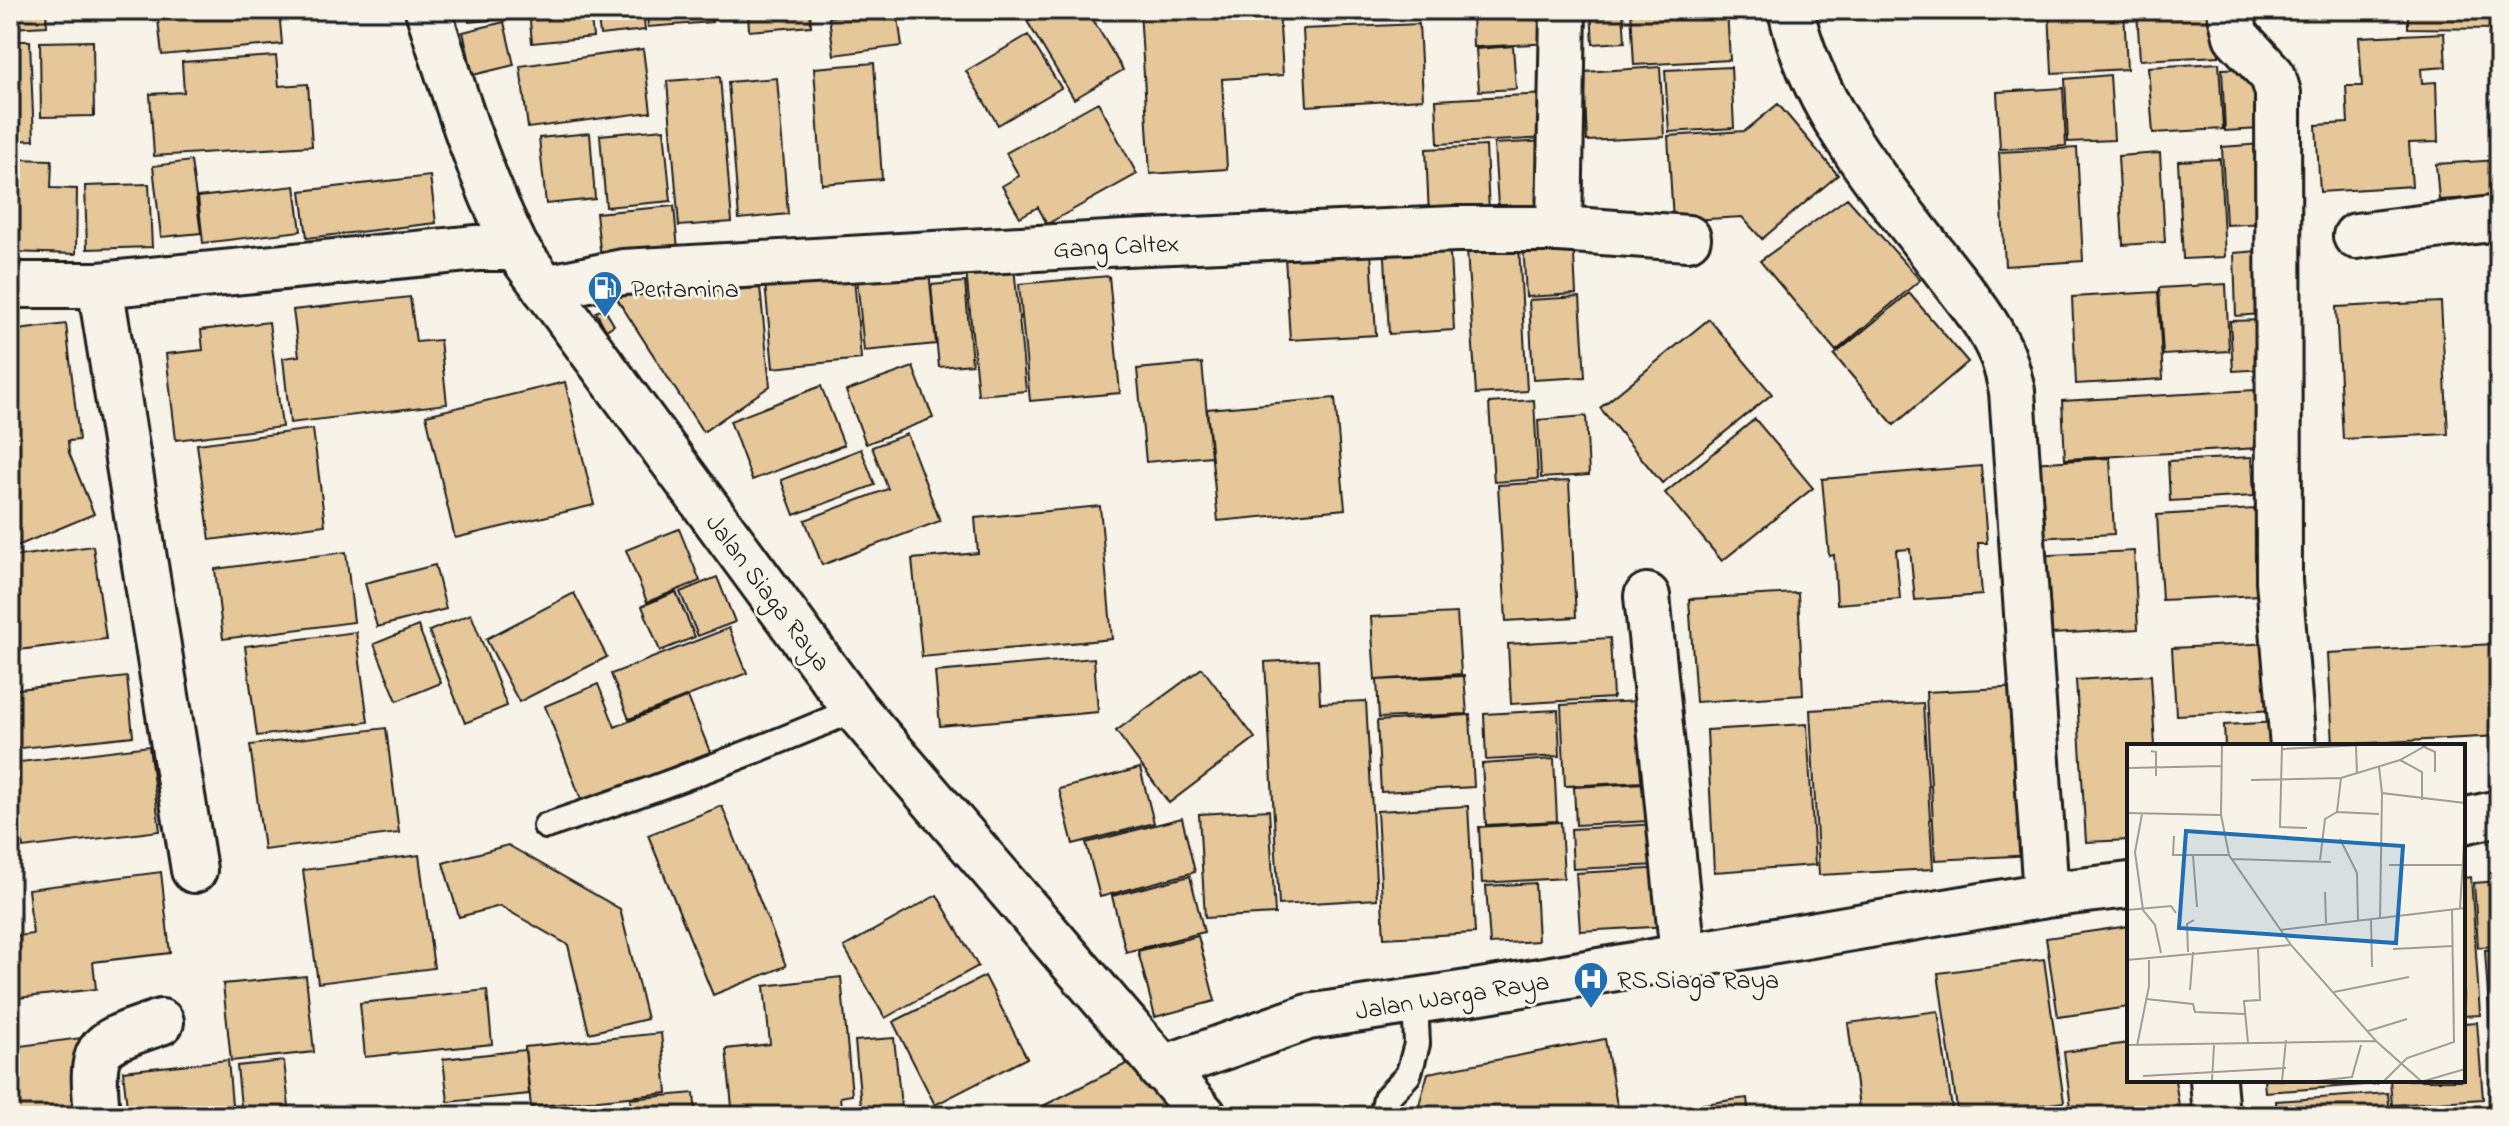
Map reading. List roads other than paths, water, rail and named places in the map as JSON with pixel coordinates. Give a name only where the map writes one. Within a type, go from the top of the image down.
[{"type":"street","name":"Jalan Siaga Raya","points":[[428,10],[472,148],[516,248],[855,709],[1204,1116]]},
{"type":"street","points":[[1559,229],[1563,10]]},
{"type":"street","points":[[1791,10],[1797,39],[1828,108],[1870,172],[1982,318],[2002,352],[2012,391],[2046,895]]},
{"type":"street","points":[[2230,10],[2236,36],[2273,76],[2278,93],[2279,581],[2293,744]]},
{"type":"street","points":[[2356,236],[2499,218]]},
{"type":"street","name":"Gang Caltex","points":[[545,288],[623,272],[1125,243],[1455,229],[1559,229],[1688,238]]},
{"type":"street","points":[[10,285],[100,285],[477,248],[516,248]]},
{"type":"street","points":[[100,285],[194,870]]},
{"type":"street","points":[[1647,596],[1683,956]]},
{"type":"street","points":[[2465,821],[2499,813]]},
{"type":"street","name":"Jalan Warga Raya","points":[[1161,1069],[1308,1017],[1481,991],[2046,895],[2127,885]]},
{"type":"street","points":[[97,1116],[93,1069],[98,1054],[106,1043],[117,1037],[161,1022]]},
{"type":"street","points":[[2213,1082],[2216,1116]]},
{"type":"lane","points":[[546,826],[794,736],[855,709]]},
{"type":"lane","points":[[1382,1116],[1386,1098],[1408,1075],[1414,1055],[1417,1044],[1415,1000]]},
{"type":"place","name":"Pertamina","points":[[605,319]]},
{"type":"place","name":"RS Siaga Raya","points":[[1591,1010]]}]
